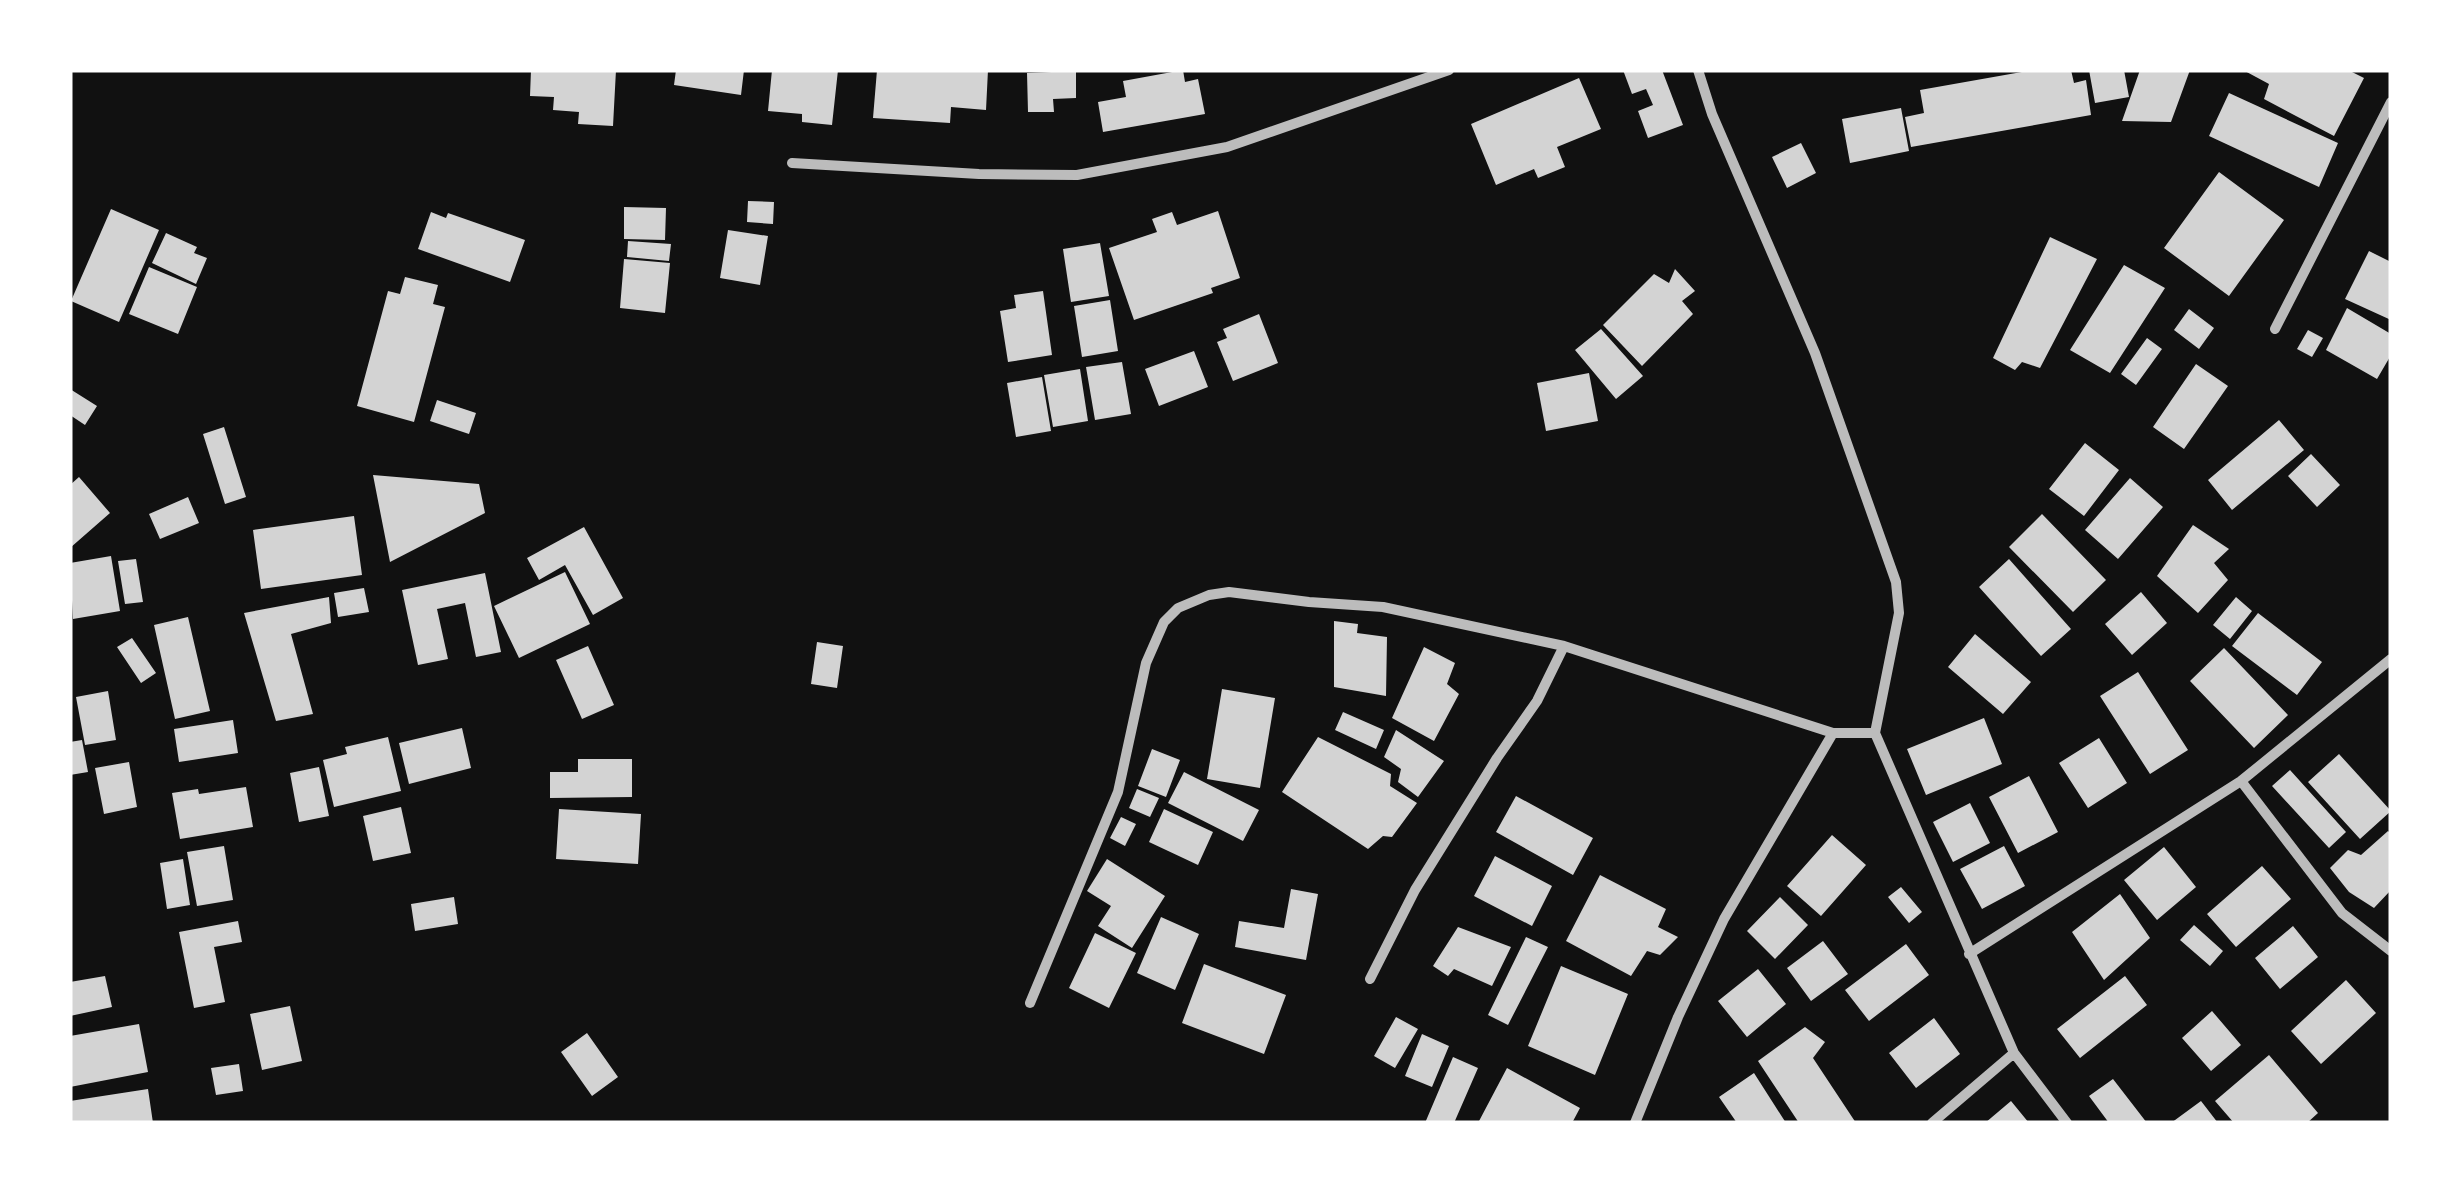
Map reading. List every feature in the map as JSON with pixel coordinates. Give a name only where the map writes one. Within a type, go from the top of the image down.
[{"type":"street","points":[[792,164],[1078,175],[1154,164],[1227,147],[1449,70]]},
{"type":"street","points":[[1698,70],[1712,114],[1815,353],[1896,582],[1900,613],[1874,733],[2014,1053],[2067,1123]]},
{"type":"street","points":[[2276,329],[2391,102]]},
{"type":"street","points":[[1030,1003],[1118,792],[1153,642],[1164,622],[1191,600],[1229,592],[1383,607],[1564,646],[1833,733],[1874,733]]},
{"type":"street","points":[[1370,978],[1416,890],[1536,701],[1564,646]]},
{"type":"street","points":[[1969,954],[2241,781],[2391,659]]},
{"type":"street","points":[[1635,1123],[1724,919],[1833,733]]},
{"type":"street","points":[[2241,781],[2342,912],[2391,951]]},
{"type":"street","points":[[1932,1123],[2014,1053]]},
{"type":"building","points":[[531,70],[616,70],[613,126],[578,124],[579,112],[553,110],[554,97],[530,96]]},
{"type":"building","points":[[676,70],[744,70],[741,95],[674,85]]},
{"type":"building","points":[[772,70],[838,70],[832,125],[802,122],[802,114],[768,111]]},
{"type":"building","points":[[877,70],[988,70],[986,110],[951,107],[950,123],[873,118]]},
{"type":"building","points":[[1183,70],[1185,82],[1198,79],[1205,114],[1103,132],[1098,102],[1126,97],[1123,81]]},
{"type":"building","points":[[1623,70],[1662,70],[1683,125],[1648,138],[1638,111],[1653,105],[1646,89],[1632,94]]},
{"type":"building","points":[[2033,70],[2071,70],[2074,83],[2086,80],[2091,115],[1911,147],[1905,117],[1924,113],[1920,90]]},
{"type":"building","points":[[2089,70],[2124,70],[2129,97],[2095,103]]},
{"type":"building","points":[[2140,70],[2190,70],[2171,122],[2122,121]]},
{"type":"building","points":[[2243,70],[2348,70],[2364,78],[2334,136],[2264,99],[2269,84]]},
{"type":"building","points":[[1076,71],[1076,98],[1053,99],[1054,112],[1028,112],[1027,73]]},
{"type":"building","points":[[1579,78],[1601,129],[1557,147],[1565,167],[1538,178],[1534,169],[1496,185],[1471,124]]},
{"type":"building","points":[[2229,93],[2338,143],[2319,187],[2209,136]]},
{"type":"building","points":[[1901,108],[1909,151],[1850,163],[1842,119]]},
{"type":"building","points":[[1801,143],[1816,173],[1787,188],[1772,157]]},
{"type":"building","points":[[2219,172],[2284,220],[2229,296],[2164,248]]},
{"type":"building","points":[[748,201],[774,202],[773,224],[747,222]]},
{"type":"building","points":[[624,207],[666,208],[665,240],[624,239]]},
{"type":"building","points":[[111,209],[159,230],[119,322],[71,301]]},
{"type":"building","points":[[1218,211],[1240,278],[1211,288],[1213,293],[1134,320],[1109,248],[1157,232],[1152,219],[1172,212],[1177,225]]},
{"type":"building","points":[[431,212],[446,218],[448,213],[525,240],[510,282],[418,249]]},
{"type":"building","points":[[728,230],[768,236],[760,285],[720,278]]},
{"type":"building","points":[[166,233],[197,247],[194,253],[207,258],[196,284],[152,263]]},
{"type":"building","points":[[2050,237],[2097,259],[2040,368],[2022,362],[2015,370],[1993,358]]},
{"type":"building","points":[[628,241],[671,244],[669,261],[627,257]]},
{"type":"building","points":[[1100,243],[1109,296],[1071,302],[1063,249]]},
{"type":"building","points":[[2369,251],[2391,262],[2391,320],[2345,299]]},
{"type":"building","points":[[624,259],[670,263],[665,313],[620,308]]},
{"type":"building","points":[[2124,265],[2165,288],[2110,373],[2070,350]]},
{"type":"building","points":[[149,267],[197,287],[178,334],[129,314]]},
{"type":"building","points":[[1675,269],[1695,291],[1682,301],[1693,314],[1642,366],[1603,325],[1654,274],[1669,283]]},
{"type":"building","points":[[405,277],[438,285],[433,304],[445,307],[414,422],[357,406],[388,291],[400,294]]},
{"type":"building","points":[[1043,291],[1052,355],[1008,362],[1000,311],[1016,308],[1014,295]]},
{"type":"building","points":[[1110,300],[1118,351],[1082,357],[1074,306]]},
{"type":"building","points":[[2347,308],[2391,334],[2391,355],[2377,379],[2326,350]]},
{"type":"building","points":[[2189,309],[2214,328],[2199,349],[2174,330]]},
{"type":"building","points":[[1259,314],[1278,363],[1233,381],[1217,342],[1227,338],[1223,329]]},
{"type":"building","points":[[1601,329],[1643,376],[1616,399],[1575,350]]},
{"type":"building","points":[[2308,330],[2323,338],[2312,357],[2297,349]]},
{"type":"building","points":[[2147,338],[2162,349],[2136,385],[2121,374]]},
{"type":"building","points":[[1194,351],[1208,387],[1159,406],[1145,369]]},
{"type":"building","points":[[1122,362],[1131,414],[1095,420],[1086,367]]},
{"type":"building","points":[[2196,364],[2228,386],[2184,449],[2153,427]]},
{"type":"building","points":[[1080,369],[1088,421],[1053,427],[1044,375]]},
{"type":"building","points":[[1589,373],[1598,421],[1546,431],[1537,383]]},
{"type":"building","points":[[1042,377],[1051,431],[1016,437],[1007,383]]},
{"type":"building","points":[[70,389],[97,406],[85,425],[70,415]]},
{"type":"building","points":[[437,400],[476,413],[469,434],[430,421]]},
{"type":"building","points":[[2279,420],[2304,450],[2232,510],[2208,480]]},
{"type":"building","points":[[224,427],[246,497],[225,504],[203,434]]},
{"type":"building","points":[[2085,443],[2119,470],[2084,516],[2049,489]]},
{"type":"building","points":[[2311,454],[2340,485],[2317,507],[2288,476]]},
{"type":"building","points":[[373,475],[479,484],[485,513],[390,562]]},
{"type":"building","points":[[79,477],[110,513],[70,548],[70,485]]},
{"type":"building","points":[[2130,478],[2163,507],[2118,559],[2085,530]]},
{"type":"building","points":[[188,497],[199,523],[160,539],[149,514]]},
{"type":"building","points":[[2042,514],[2106,580],[2073,612],[2009,547]]},
{"type":"building","points":[[354,516],[362,575],[261,589],[253,530]]},
{"type":"building","points":[[2193,525],[2229,549],[2214,563],[2228,580],[2198,613],[2157,576]]},
{"type":"building","points":[[584,527],[623,598],[593,615],[565,565],[539,580],[527,558]]},
{"type":"building","points":[[111,556],[120,611],[73,619],[70,563]]},
{"type":"building","points":[[136,559],[143,602],[125,604],[118,561]]},
{"type":"building","points":[[2009,559],[2071,629],[2041,656],[1979,587]]},
{"type":"building","points":[[565,572],[590,624],[519,658],[494,606]]},
{"type":"building","points":[[485,573],[501,652],[476,657],[465,603],[437,609],[448,659],[418,665],[402,590]]},
{"type":"building","points":[[364,588],[369,612],[338,617],[334,593]]},
{"type":"building","points":[[2141,592],[2167,623],[2132,655],[2105,624]]},
{"type":"building","points":[[329,597],[331,623],[291,634],[313,714],[276,721],[244,613]]},
{"type":"building","points":[[2236,597],[2252,611],[2230,639],[2213,625]]},
{"type":"building","points":[[2258,613],[2322,662],[2297,695],[2232,646]]},
{"type":"building","points":[[188,617],[210,711],[175,719],[154,625]]},
{"type":"building","points":[[1334,621],[1358,624],[1357,633],[1387,637],[1386,696],[1334,687]]},
{"type":"building","points":[[1975,634],[2031,682],[2003,714],[1948,667]]},
{"type":"building","points":[[132,638],[156,673],[141,683],[117,647]]},
{"type":"building","points":[[817,642],[843,646],[837,688],[811,684]]},
{"type":"building","points":[[588,646],[614,705],[582,719],[556,660]]},
{"type":"building","points":[[1424,647],[1455,663],[1447,684],[1459,694],[1434,741],[1392,718]]},
{"type":"building","points":[[2224,648],[2288,715],[2254,748],[2190,681]]},
{"type":"building","points":[[2138,672],[2188,750],[2150,774],[2100,696]]},
{"type":"building","points":[[1222,689],[1275,698],[1260,788],[1207,779]]},
{"type":"building","points":[[108,691],[116,740],[85,745],[76,697]]},
{"type":"building","points":[[1343,712],[1384,730],[1376,749],[1335,730]]},
{"type":"building","points":[[1984,718],[2002,764],[1926,795],[1907,749]]},
{"type":"building","points":[[233,720],[238,753],[179,762],[174,729]]},
{"type":"building","points":[[462,728],[471,768],[409,784],[399,743]]},
{"type":"building","points":[[1396,730],[1444,761],[1418,797],[1398,782],[1401,769],[1384,757]]},
{"type":"building","points":[[388,737],[401,791],[334,807],[323,760],[347,754],[345,747]]},
{"type":"building","points":[[1318,737],[1391,774],[1390,786],[1417,803],[1392,837],[1383,836],[1368,849],[1282,792]]},
{"type":"building","points":[[2099,738],[2127,783],[2088,808],[2059,763]]},
{"type":"building","points":[[82,740],[88,772],[70,775],[70,742]]},
{"type":"building","points":[[1152,749],[1180,760],[1166,797],[1138,786]]},
{"type":"building","points":[[2339,754],[2391,811],[2360,839],[2308,782]]},
{"type":"building","points":[[578,759],[632,759],[632,797],[550,798],[550,772],[578,772]]},
{"type":"building","points":[[129,762],[137,807],[104,814],[95,768]]},
{"type":"building","points":[[319,767],[329,816],[299,822],[290,773]]},
{"type":"building","points":[[2290,770],[2346,832],[2329,848],[2272,786]]},
{"type":"building","points":[[1184,772],[1259,810],[1243,841],[1168,803]]},
{"type":"building","points":[[2029,776],[2058,832],[2018,853],[1989,797]]},
{"type":"building","points":[[246,787],[253,827],[180,839],[172,793],[198,789],[199,794]]},
{"type":"building","points":[[1137,789],[1159,798],[1150,817],[1129,808]]},
{"type":"building","points":[[1516,796],[1593,838],[1573,875],[1496,832]]},
{"type":"building","points":[[1970,803],[1990,843],[1953,862],[1933,822]]},
{"type":"building","points":[[401,807],[411,853],[373,861],[363,816]]},
{"type":"building","points":[[559,809],[641,814],[638,864],[556,859]]},
{"type":"building","points":[[1164,809],[1213,832],[1198,865],[1149,842]]},
{"type":"building","points":[[1121,817],[1136,824],[1125,846],[1110,838]]},
{"type":"building","points":[[2388,831],[2391,890],[2374,908],[2349,892],[2330,868],[2348,850],[2361,855]]},
{"type":"building","points":[[1832,835],[1866,865],[1821,916],[1787,886]]},
{"type":"building","points":[[224,846],[233,900],[197,906],[187,852]]},
{"type":"building","points":[[2004,846],[2025,886],[1982,909],[1960,869]]},
{"type":"building","points":[[2164,847],[2196,887],[2157,920],[2124,880]]},
{"type":"building","points":[[1495,856],[1552,886],[1532,926],[1474,896]]},
{"type":"building","points":[[183,859],[190,905],[167,909],[160,863]]},
{"type":"building","points":[[1107,859],[1165,896],[1132,948],[1098,926],[1111,906],[1087,891]]},
{"type":"building","points":[[2262,866],[2291,899],[2236,947],[2207,914]]},
{"type":"building","points":[[1600,875],[1666,909],[1658,927],[1678,937],[1660,955],[1647,951],[1631,976],[1566,941]]},
{"type":"building","points":[[1901,887],[1922,912],[1909,923],[1888,897]]},
{"type":"building","points":[[1291,889],[1318,894],[1306,960],[1235,947],[1239,921],[1284,928]]},
{"type":"building","points":[[2120,894],[2150,938],[2104,980],[2072,932]]},
{"type":"building","points":[[454,897],[458,924],[415,931],[411,904]]},
{"type":"building","points":[[1780,897],[1808,925],[1775,959],[1747,931]]},
{"type":"building","points":[[1161,917],[1199,934],[1175,990],[1137,973]]},
{"type":"building","points":[[238,921],[242,942],[214,947],[225,1002],[194,1008],[179,932]]},
{"type":"building","points":[[2194,925],[2223,951],[2210,966],[2180,940]]},
{"type":"building","points":[[2293,926],[2318,957],[2280,989],[2255,958]]},
{"type":"building","points":[[1458,927],[1511,947],[1492,986],[1454,969],[1448,976],[1433,966]]},
{"type":"building","points":[[1095,933],[1136,953],[1109,1008],[1069,988]]},
{"type":"building","points":[[1526,937],[1548,947],[1508,1025],[1488,1015]]},
{"type":"building","points":[[1823,941],[1848,974],[1811,1001],[1787,968]]},
{"type":"building","points":[[1906,944],[1929,975],[1869,1021],[1845,990]]},
{"type":"building","points":[[1204,964],[1286,995],[1264,1054],[1182,1023]]},
{"type":"building","points":[[1561,966],[1628,994],[1595,1075],[1528,1046]]},
{"type":"building","points":[[1758,969],[1786,1004],[1747,1037],[1718,1001]]},
{"type":"building","points":[[105,976],[112,1007],[70,1016],[70,982]]},
{"type":"building","points":[[2125,976],[2147,1005],[2080,1058],[2057,1029]]},
{"type":"building","points":[[2346,980],[2376,1013],[2321,1064],[2291,1031]]},
{"type":"building","points":[[290,1006],[302,1061],[262,1070],[250,1014]]},
{"type":"building","points":[[2212,1011],[2241,1045],[2211,1071],[2182,1038]]},
{"type":"building","points":[[1396,1017],[1418,1029],[1395,1068],[1374,1056]]},
{"type":"building","points":[[1934,1018],[1960,1054],[1916,1088],[1889,1053]]},
{"type":"building","points":[[139,1024],[148,1072],[70,1087],[70,1036]]},
{"type":"building","points":[[1805,1027],[1825,1042],[1813,1058],[1856,1123],[1799,1123],[1758,1061]]},
{"type":"building","points":[[587,1033],[618,1077],[592,1096],[561,1052]]},
{"type":"building","points":[[1422,1034],[1449,1046],[1432,1087],[1405,1076]]},
{"type":"building","points":[[2269,1055],[2318,1113],[2307,1123],[2234,1123],[2215,1101]]},
{"type":"building","points":[[1453,1057],[1478,1068],[1454,1123],[1425,1123]]},
{"type":"building","points":[[239,1064],[243,1091],[216,1095],[211,1068]]},
{"type":"building","points":[[1507,1068],[1580,1108],[1572,1123],[1478,1123]]},
{"type":"building","points":[[1754,1073],[1786,1123],[1737,1123],[1719,1097]]},
{"type":"building","points":[[2113,1079],[2147,1123],[2109,1123],[2089,1096]]},
{"type":"building","points":[[148,1089],[153,1123],[70,1123],[70,1101]]},
{"type":"building","points":[[2011,1101],[2029,1123],[1985,1123]]},
{"type":"building","points":[[2201,1101],[2218,1123],[2171,1123]]}]
